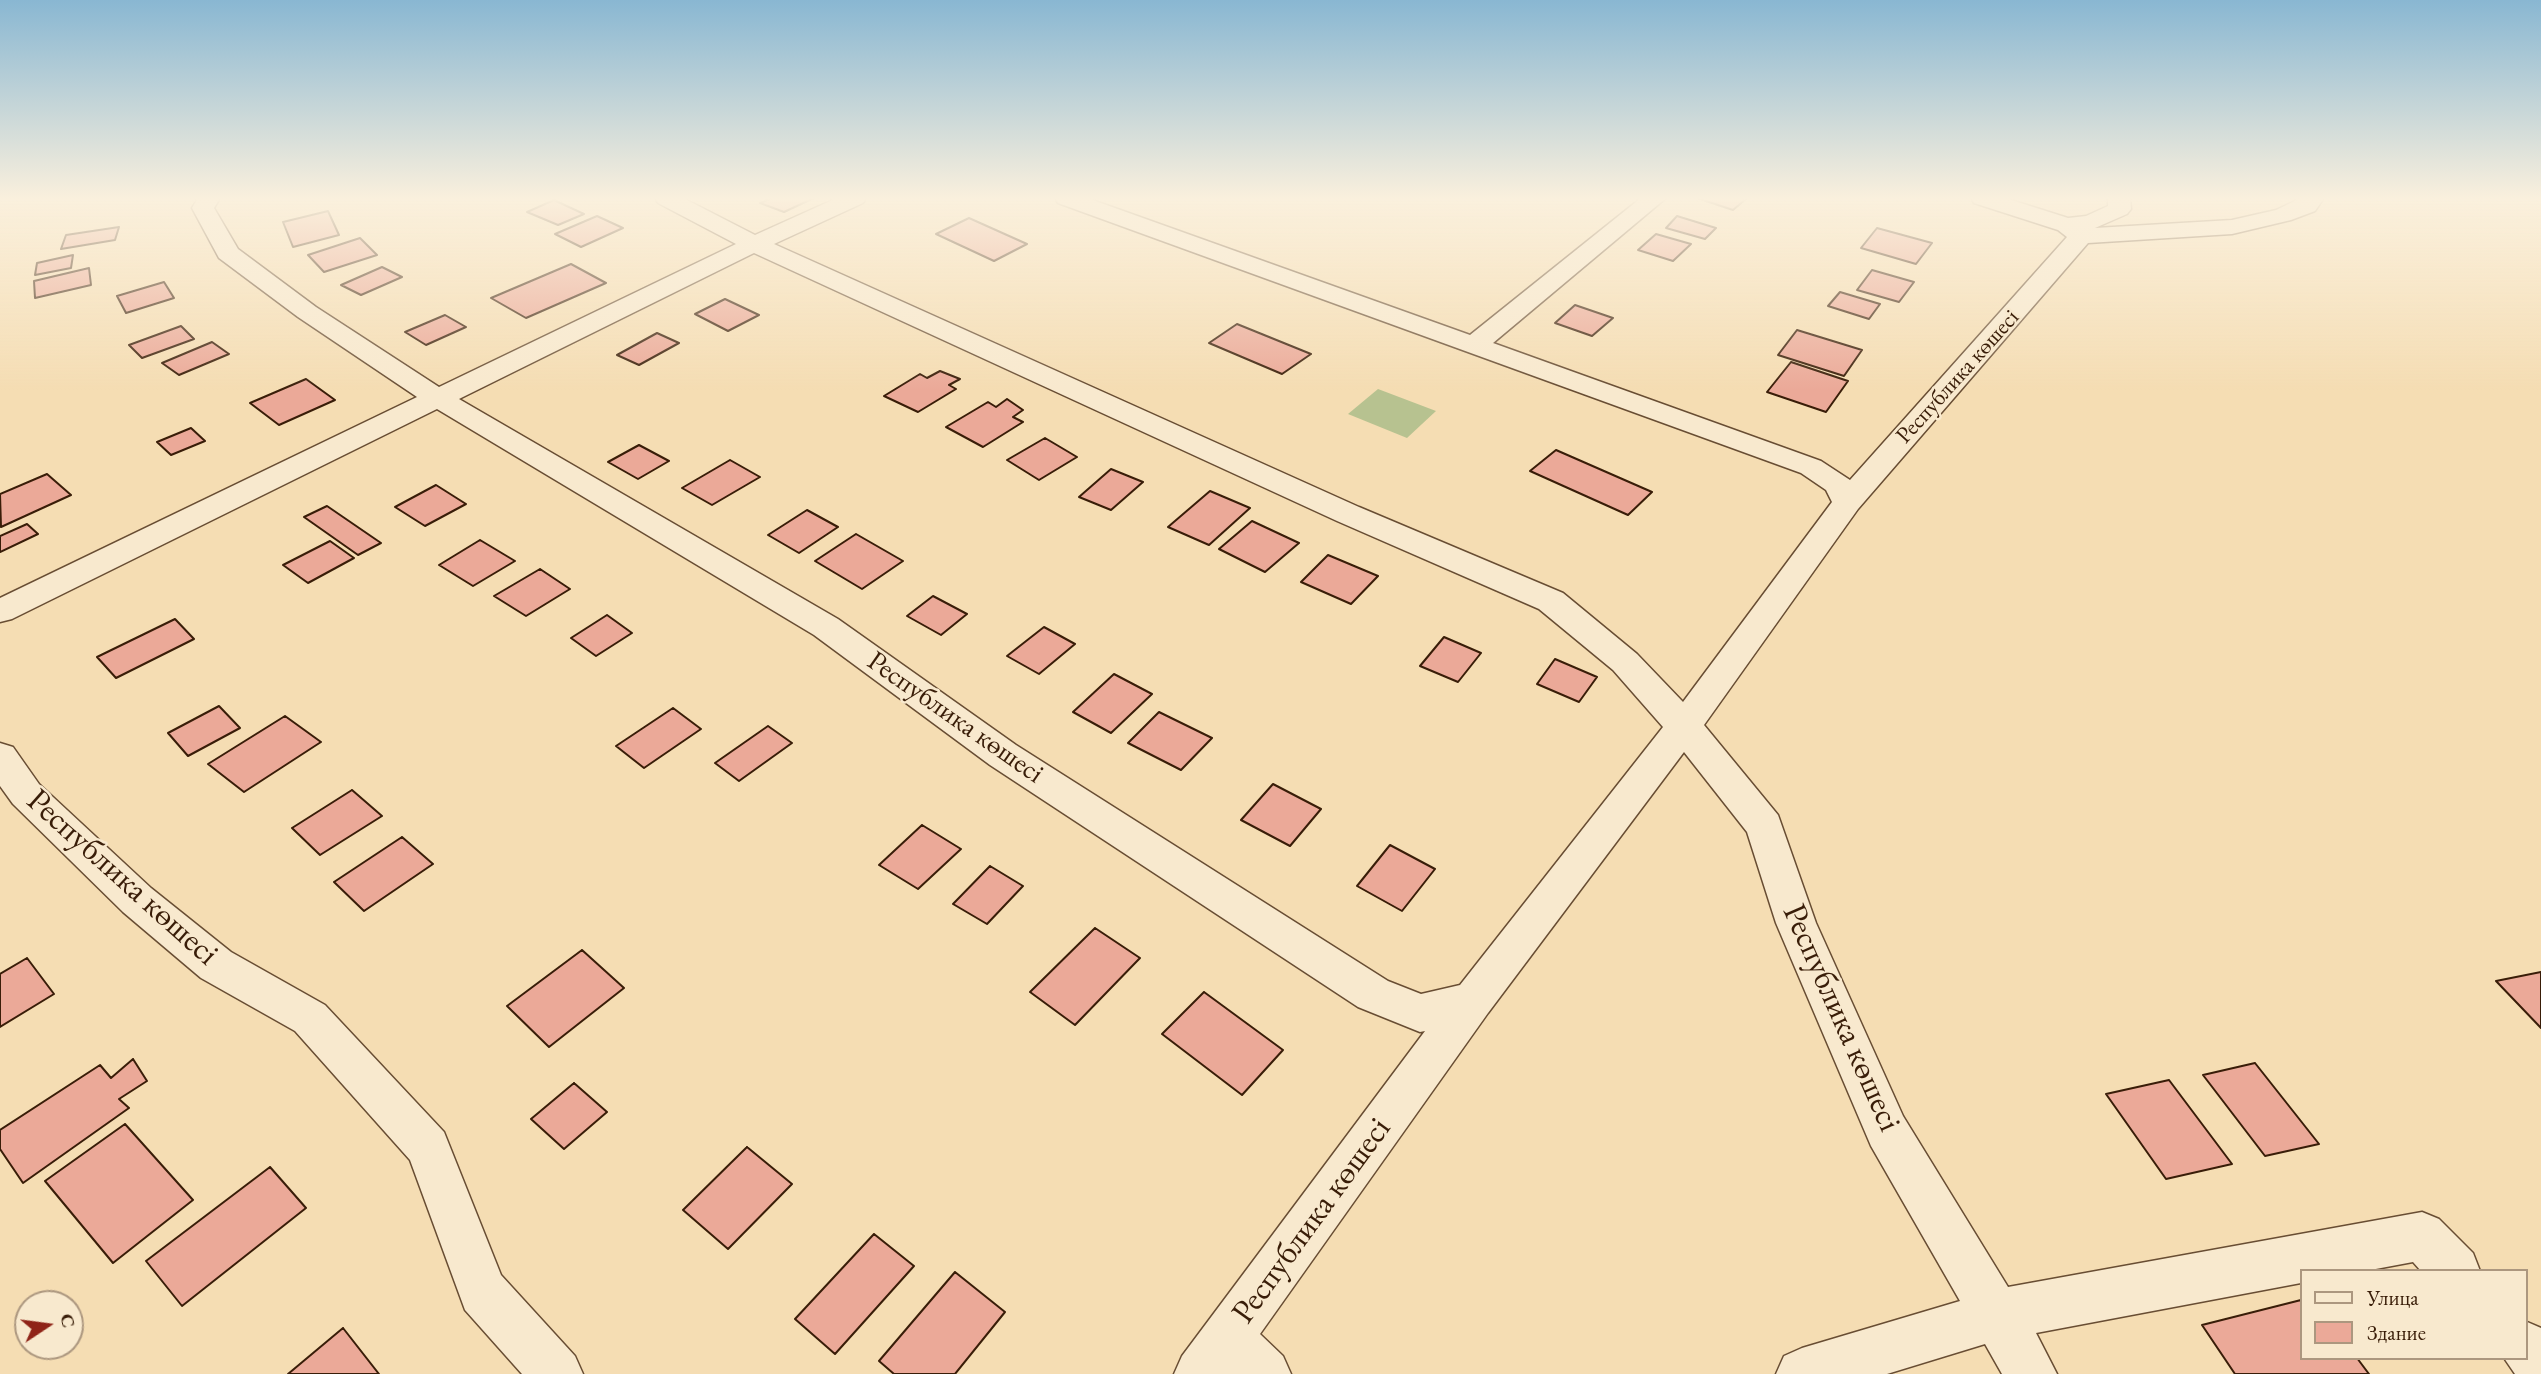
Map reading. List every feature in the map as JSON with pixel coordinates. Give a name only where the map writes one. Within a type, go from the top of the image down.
[{"type":"street","name":"Республика көшесі","points":[[240,262],[307,312],[439,398],[826,627],[1003,755],[1373,994],[1419,1013],[1473,1000]]},
{"type":"street","points":[[0,611],[717,262]]},
{"type":"street","name":"Республика көшесі","points":[[794,262],[1349,514],[1551,601],[1625,662],[1684,726],[1764,826],[1796,923],[1887,1131],[2031,1374]]},
{"type":"street","points":[[1244,262],[1811,467],[1843,493]]},
{"type":"street","points":[[1474,345],[1576,262]]},
{"type":"street","name":"Республика көшесі","points":[[1213,1356],[1473,1000],[1684,726],[1843,493],[2046,262]]},
{"type":"street","name":"Республика көшесі","points":[[0,757],[26,794],[137,900],[216,965],[310,1018],[428,1147],[483,1292],[557,1374]]},
{"type":"street","points":[[1802,1374],[1996,1315],[2423,1236],[2453,1269]]},
{"type":"street","points":[[2527,1349],[2541,1364]]},
{"type":"street","points":[[1213,1356],[1265,1374]]},
{"type":"green space","points":[[1378,389],[1436,411],[1407,438],[1348,414]]},
{"type":"building","points":[[72,262],[71,268],[35,275],[37,263]]},
{"type":"building","points":[[315,262],[355,262],[324,272]]},
{"type":"building","points":[[571,264],[606,283],[526,318],[491,298]]},
{"type":"building","points":[[382,267],[402,277],[361,295],[341,285]]},
{"type":"building","points":[[89,268],[91,285],[35,298],[34,281]]},
{"type":"building","points":[[1872,270],[1914,282],[1899,302],[1857,290]]},
{"type":"building","points":[[164,282],[174,298],[126,313],[117,296]]},
{"type":"building","points":[[1840,292],[1880,304],[1869,319],[1828,306]]},
{"type":"building","points":[[725,299],[759,315],[728,331],[695,314]]},
{"type":"building","points":[[1575,305],[1613,318],[1592,336],[1555,323]]},
{"type":"building","points":[[445,315],[466,327],[426,345],[405,332]]},
{"type":"building","points":[[1237,324],[1311,354],[1282,374],[1209,343]]},
{"type":"building","points":[[181,326],[194,339],[142,358],[129,345]]},
{"type":"building","points":[[1797,330],[1862,350],[1844,376],[1778,355]]},
{"type":"building","points":[[657,333],[679,343],[639,365],[617,355]]},
{"type":"building","points":[[212,342],[229,354],[179,375],[162,363]]},
{"type":"building","points":[[1791,362],[1848,381],[1826,412],[1767,392]]},
{"type":"building","points":[[940,371],[960,379],[949,385],[956,389],[918,412],[884,396],[920,374],[927,378]]},
{"type":"building","points":[[306,379],[335,400],[279,425],[250,403]]},
{"type":"building","points":[[1007,399],[1023,410],[1013,417],[1023,422],[983,447],[946,427],[988,402],[996,407]]},
{"type":"building","points":[[191,428],[205,441],[171,455],[157,442]]},
{"type":"building","points":[[1045,438],[1077,457],[1039,480],[1007,460]]},
{"type":"building","points":[[639,445],[669,461],[638,479],[608,462]]},
{"type":"building","points":[[1556,450],[1652,492],[1628,515],[1530,471]]},
{"type":"building","points":[[730,460],[760,477],[712,505],[682,488]]},
{"type":"building","points":[[1111,469],[1143,482],[1111,510],[1079,497]]},
{"type":"building","points":[[47,474],[71,495],[1,527],[0,494]]},
{"type":"building","points":[[436,485],[466,504],[425,526],[395,507]]},
{"type":"building","points":[[1210,491],[1250,508],[1209,545],[1168,527]]},
{"type":"building","points":[[327,506],[381,543],[358,555],[304,517]]},
{"type":"building","points":[[807,510],[838,527],[799,553],[768,535]]},
{"type":"building","points":[[1252,521],[1299,543],[1265,572],[1219,549]]},
{"type":"building","points":[[27,524],[38,534],[0,552],[0,536]]},
{"type":"building","points":[[856,534],[903,561],[862,589],[815,561]]},
{"type":"building","points":[[480,540],[515,561],[473,586],[439,565]]},
{"type":"building","points":[[330,541],[354,558],[308,583],[283,565]]},
{"type":"building","points":[[1328,555],[1378,576],[1351,604],[1301,582]]},
{"type":"building","points":[[540,569],[570,589],[526,616],[494,596]]},
{"type":"building","points":[[933,596],[967,614],[941,635],[907,616]]},
{"type":"building","points":[[607,615],[632,633],[596,656],[571,638]]},
{"type":"building","points":[[175,619],[194,639],[116,678],[97,657]]},
{"type":"building","points":[[1044,627],[1075,644],[1039,674],[1007,656]]},
{"type":"building","points":[[1444,637],[1481,653],[1458,682],[1420,666]]},
{"type":"building","points":[[1555,659],[1597,677],[1579,702],[1537,684]]},
{"type":"building","points":[[1114,674],[1152,694],[1111,733],[1073,712]]},
{"type":"building","points":[[219,706],[240,728],[188,756],[168,733]]},
{"type":"building","points":[[673,708],[701,729],[644,768],[616,746]]},
{"type":"building","points":[[1159,712],[1212,738],[1181,770],[1128,743]]},
{"type":"building","points":[[285,716],[321,742],[244,792],[208,764]]},
{"type":"building","points":[[768,726],[792,743],[739,781],[715,763]]},
{"type":"building","points":[[1273,784],[1321,809],[1290,846],[1241,820]]},
{"type":"building","points":[[352,790],[382,816],[320,855],[292,828]]},
{"type":"building","points":[[922,825],[961,849],[918,889],[879,865]]},
{"type":"building","points":[[402,837],[433,864],[364,911],[334,882]]},
{"type":"building","points":[[1390,845],[1435,869],[1402,911],[1357,886]]},
{"type":"building","points":[[990,866],[1023,886],[987,924],[953,904]]},
{"type":"building","points":[[1095,928],[1140,958],[1075,1025],[1030,992]]},
{"type":"building","points":[[582,950],[624,988],[549,1047],[507,1006]]},
{"type":"building","points":[[27,958],[54,994],[0,1027],[0,974]]},
{"type":"building","points":[[2541,972],[2541,1028],[2496,981]]},
{"type":"building","points":[[1204,992],[1283,1050],[1242,1095],[1162,1034]]},
{"type":"building","points":[[133,1059],[147,1081],[119,1099],[129,1108],[23,1183],[0,1149],[0,1130],[100,1065],[111,1078]]},
{"type":"building","points":[[2255,1063],[2319,1144],[2265,1156],[2203,1075]]},
{"type":"building","points":[[2169,1080],[2232,1164],[2166,1179],[2106,1094]]},
{"type":"building","points":[[574,1083],[607,1112],[564,1149],[531,1119]]},
{"type":"building","points":[[125,1124],[193,1200],[113,1263],[45,1181]]},
{"type":"building","points":[[747,1147],[792,1184],[728,1249],[683,1210]]},
{"type":"building","points":[[270,1167],[306,1208],[182,1306],[146,1261]]},
{"type":"building","points":[[874,1234],[914,1266],[835,1354],[795,1319]]},
{"type":"building","points":[[955,1272],[1005,1312],[955,1374],[894,1374],[879,1361]]},
{"type":"building","points":[[2300,1300],[2300,1360],[2358,1360],[2369,1374],[2235,1374],[2202,1325]]},
{"type":"building","points":[[343,1328],[379,1374],[288,1374]]}]
